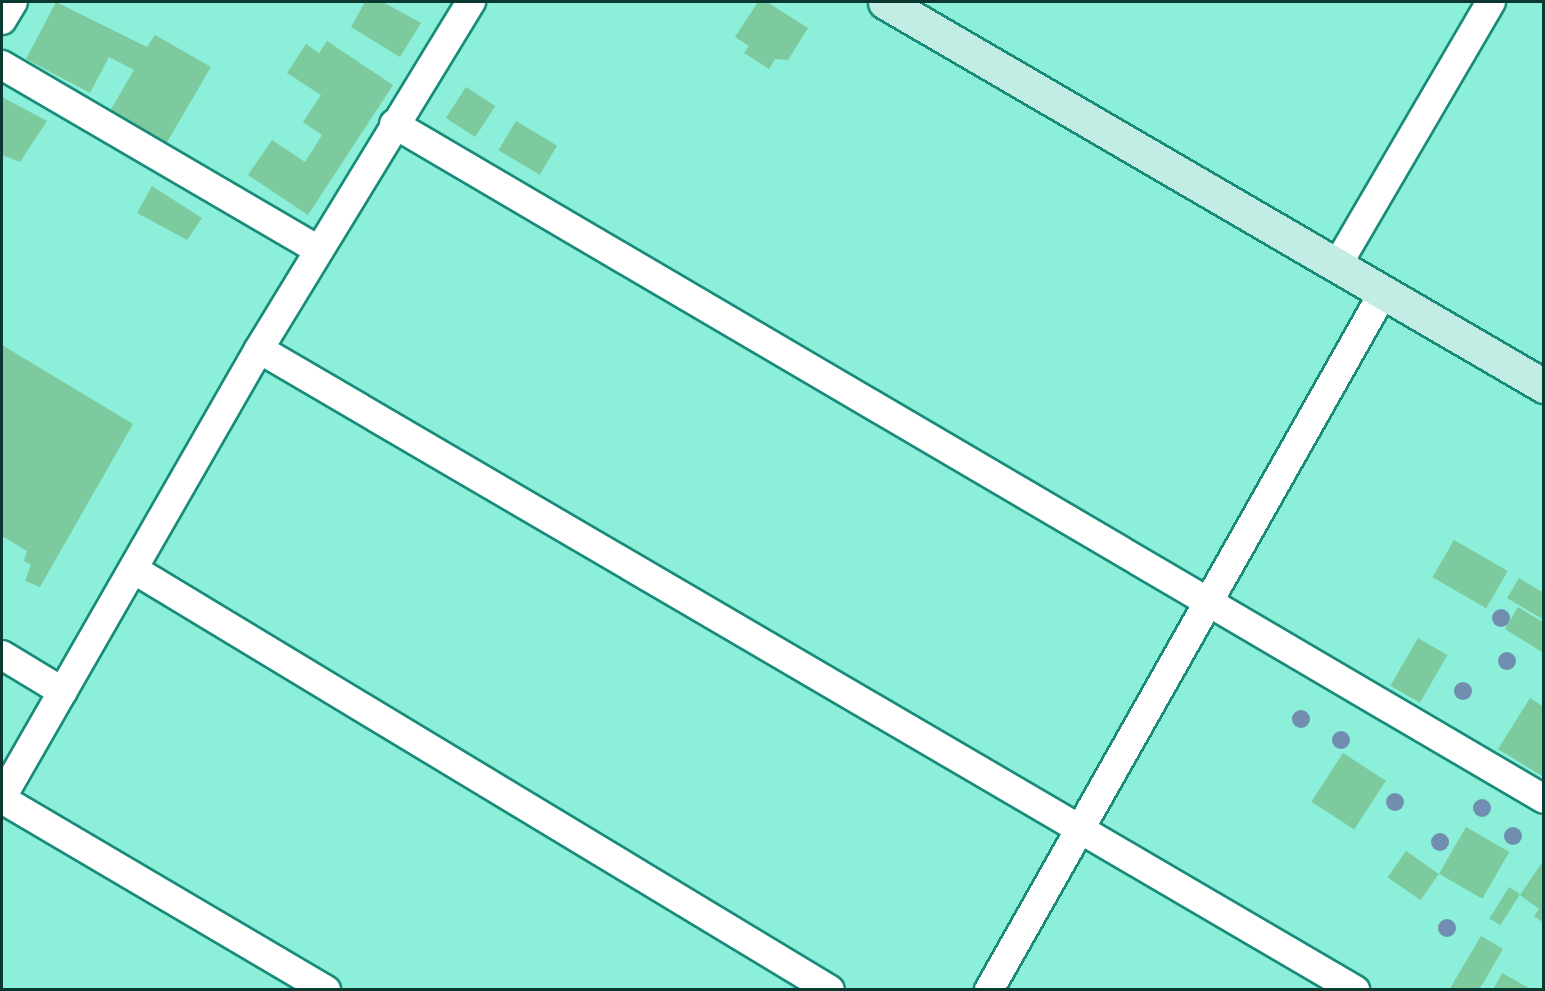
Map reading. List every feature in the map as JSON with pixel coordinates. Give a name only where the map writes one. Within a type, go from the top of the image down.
[{"type":"street","points":[[2,20],[13,2]]},
{"type":"street","points":[[326,990],[2,798],[258,349],[394,124],[471,2]]},
{"type":"street","points":[[885,2],[1336,267],[1544,386]]},
{"type":"street","points":[[1336,267],[1491,2]]},
{"type":"street","points":[[2,65],[318,250]]},
{"type":"street","points":[[394,124],[1544,799]]},
{"type":"street","points":[[989,990],[1210,605],[1383,293]]},
{"type":"street","points":[[258,349],[1081,827],[1355,990]]},
{"type":"street","points":[[133,569],[830,990]]},
{"type":"street","points":[[2,655],[63,692]]},
{"type":"building","points":[[56,2],[147,47],[155,35],[211,67],[163,149],[107,116],[134,70],[109,57],[90,93],[26,59]]},
{"type":"building","points":[[365,2],[383,2],[421,23],[400,57],[351,27]]},
{"type":"building","points":[[758,2],[767,2],[808,28],[788,60],[775,59],[769,69],[744,53],[749,46],[735,37]]},
{"type":"building","points":[[327,41],[393,85],[308,215],[248,175],[272,140],[305,162],[322,135],[303,122],[321,95],[287,73],[306,44],[319,53]]},
{"type":"building","points":[[466,87],[495,106],[475,137],[446,118]]},
{"type":"building","points":[[2,97],[47,121],[20,162],[2,155]]},
{"type":"building","points":[[516,121],[557,146],[540,175],[498,150]]},
{"type":"building","points":[[152,186],[202,218],[187,240],[137,213]]},
{"type":"building","points":[[2,345],[133,424],[40,587],[25,581],[31,565],[24,561],[27,551],[2,536]]},
{"type":"building","points":[[1454,540],[1508,571],[1486,608],[1432,577]]},
{"type":"building","points":[[1519,578],[1544,593],[1544,620],[1507,598]]},
{"type":"building","points":[[1518,607],[1544,623],[1542,652],[1505,629]]},
{"type":"building","points":[[1418,638],[1447,655],[1420,703],[1390,686]]},
{"type":"building","points":[[1530,698],[1544,707],[1542,776],[1498,749]]},
{"type":"building","points":[[1343,753],[1386,781],[1354,829],[1311,802]]},
{"type":"building","points":[[1466,827],[1509,852],[1482,899],[1439,874]]},
{"type":"building","points":[[1406,851],[1439,874],[1420,900],[1388,877]]},
{"type":"building","points":[[1541,864],[1544,866],[1544,923],[1534,916],[1539,909],[1520,895]]},
{"type":"building","points":[[1509,887],[1520,894],[1500,925],[1489,918]]},
{"type":"building","points":[[1481,936],[1503,949],[1479,990],[1449,990]]},
{"type":"building","points":[[1502,973],[1532,990],[1493,990]]}]
